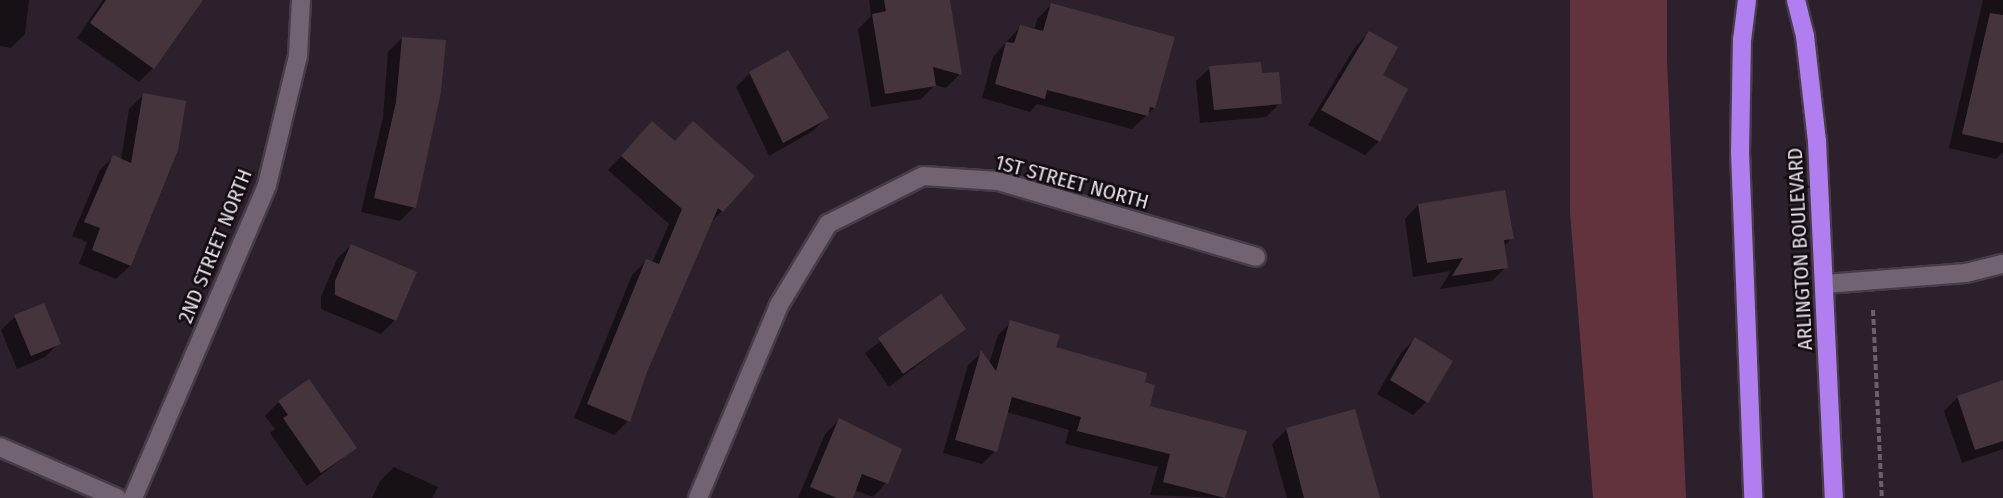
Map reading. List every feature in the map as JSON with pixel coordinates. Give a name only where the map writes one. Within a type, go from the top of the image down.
[{"type":"highway","points":[[1747,0],[1742,39],[1740,152],[1753,498]]},
{"type":"highway","name":"ARLINGTON BOULEVARD","points":[[1796,0],[1805,36],[1817,141],[1826,284],[1834,498]]},
{"type":"street","name":"2ND STREET NORTH","points":[[133,498],[267,185],[298,56],[301,0]]},
{"type":"street","name":"1ST STREET NORTH","points":[[698,498],[779,305],[828,224],[923,176],[998,181],[1256,258]]},
{"type":"street","points":[[1826,284],[1966,273],[2003,264]]},
{"type":"street","points":[[0,447],[117,498]]},
{"type":"path","points":[[1873,282],[1882,498]]},
{"type":"shaded area","points":[[1570,0],[1667,0],[1667,60],[1686,498],[1593,498],[1570,212]]},
{"type":"building","points":[[106,0],[203,0],[154,69],[90,23]]},
{"type":"building","points":[[884,0],[950,0],[962,75],[933,67],[936,86],[885,94],[872,14],[886,11]]},
{"type":"building","points":[[1051,3],[1175,37],[1155,108],[1150,107],[1148,116],[1047,90],[1045,99],[995,84],[1006,42],[1014,43],[1020,25],[1043,31]]},
{"type":"building","points":[[1990,13],[2003,15],[2003,143],[1962,134]]},
{"type":"building","points":[[1369,31],[1398,47],[1383,75],[1408,89],[1380,142],[1321,110]]},
{"type":"building","points":[[402,37],[446,40],[441,92],[416,208],[374,198],[396,102]]},
{"type":"building","points":[[788,50],[829,118],[783,143],[749,72]]},
{"type":"building","points":[[1261,62],[1262,73],[1279,72],[1282,104],[1214,110],[1209,66]]},
{"type":"building","points":[[143,93],[186,101],[178,150],[131,266],[92,250],[100,228],[84,222],[113,155],[131,163]]},
{"type":"building","points":[[652,121],[675,141],[693,121],[755,176],[723,212],[718,208],[647,372],[630,422],[587,404],[646,259],[659,264],[682,209],[621,156]]},
{"type":"building","points":[[1505,190],[1514,239],[1504,240],[1508,268],[1452,276],[1463,258],[1427,263],[1418,204]]},
{"type":"building","points":[[351,244],[417,272],[396,321],[335,295],[335,281]]},
{"type":"building","points":[[941,294],[966,329],[903,374],[878,338]]},
{"type":"building","points":[[44,303],[61,344],[31,356],[14,315]]},
{"type":"building","points":[[1010,320],[1060,335],[1056,347],[1147,373],[1145,382],[1155,385],[1150,406],[1247,431],[1225,498],[1163,482],[1170,454],[1077,431],[1081,417],[1012,397],[997,452],[955,440],[981,350],[996,371]]},
{"type":"building","points":[[1415,337],[1453,361],[1428,403],[1390,380]]},
{"type":"building","points":[[309,379],[357,448],[321,473],[283,418],[288,415],[278,401]]},
{"type":"building","points":[[2003,380],[2003,441],[1975,450],[1957,396]]},
{"type":"building","points":[[1355,409],[1380,498],[1304,498],[1286,428]]},
{"type":"building","points":[[839,418],[902,449],[888,484],[862,474],[853,498],[837,498],[810,487]]}]
